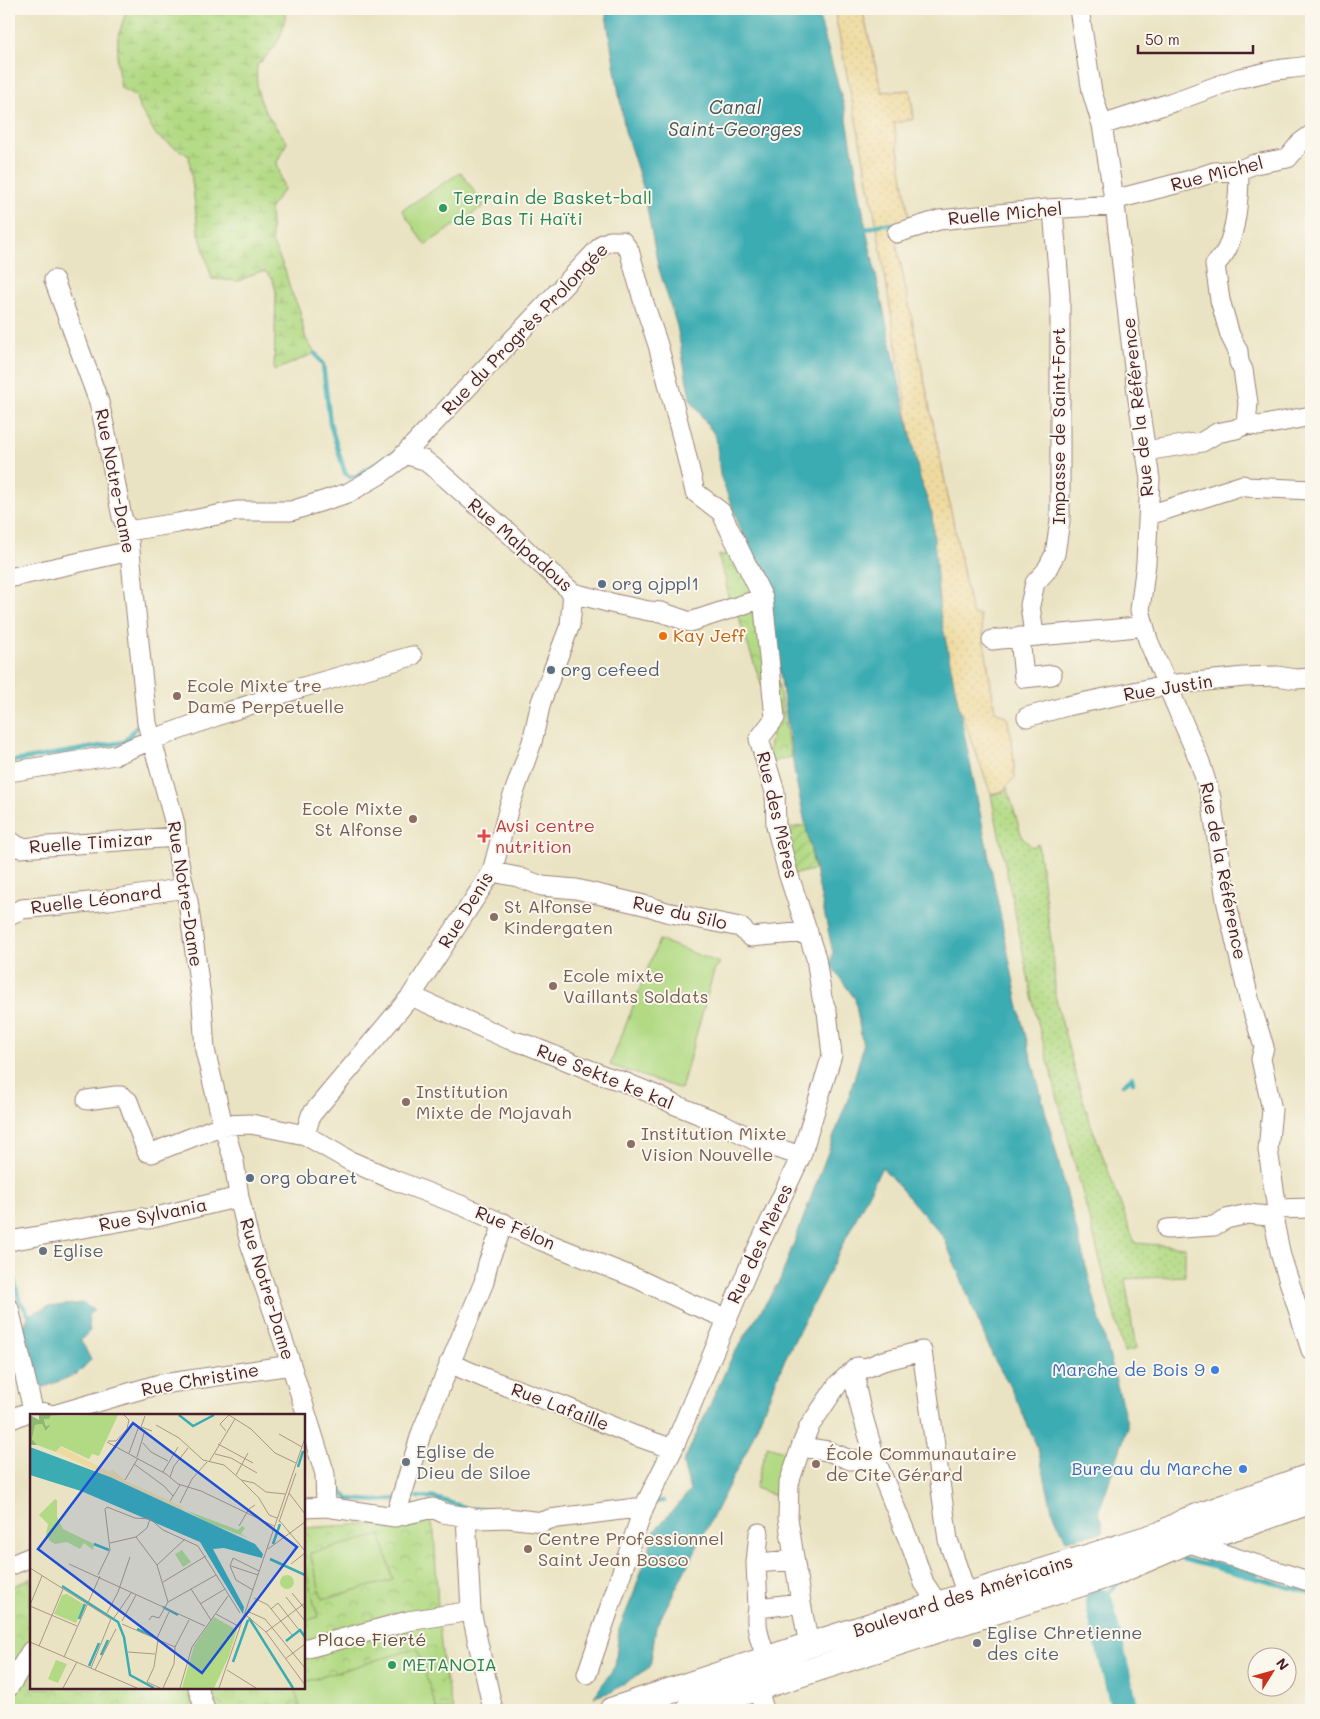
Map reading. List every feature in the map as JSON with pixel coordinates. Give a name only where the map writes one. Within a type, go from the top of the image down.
[{"type":"main road","name":"Boulevard des Américains","points":[[612,1710],[809,1645],[1161,1534],[1184,1521],[1311,1476]]},
{"type":"main road","name":"Boulevard des Américains","points":[[689,1710],[761,1699],[1114,1573],[1186,1542],[1255,1521],[1311,1501]]},
{"type":"street","name":"Rue de la Référence","points":[[1078,9],[1092,92],[1102,125],[1114,202],[1137,393],[1150,479],[1146,563],[1140,610],[1148,640],[1200,762],[1211,798],[1226,900],[1249,998],[1264,1047],[1261,1059],[1272,1110],[1268,1150],[1277,1209],[1274,1222],[1280,1250],[1311,1350]]},
{"type":"street","points":[[1102,125],[1239,78],[1266,72],[1301,68],[1311,64]]},
{"type":"street","name":"Rue Michel","points":[[1114,202],[1214,172],[1239,170],[1255,164],[1288,158],[1300,143],[1311,135]]},
{"type":"street","points":[[1239,170],[1233,229],[1226,249],[1216,265],[1220,300],[1243,370],[1248,403],[1246,424]]},
{"type":"street","name":"Ruelle Michel","points":[[897,233],[939,220],[1053,210],[1114,202]]},
{"type":"street","name":"Impasse de Saint-Fort","points":[[1052,675],[1024,678],[1030,605],[1035,582],[1046,571],[1055,554],[1060,521],[1060,295],[1053,210]]},
{"type":"street","name":"Rue du Progrès Prolongée","points":[[128,531],[178,523],[237,510],[292,510],[335,499],[362,487],[404,454],[603,244],[610,241],[622,241],[629,250],[658,346],[695,492],[721,512],[763,598]]},
{"type":"street","name":"Rue Notre-Dame","points":[[54,280],[99,402],[122,517],[128,531],[147,724],[175,824],[184,888],[188,900],[202,1004],[205,1050],[223,1125],[234,1161],[238,1197],[250,1242],[324,1474],[326,1507]]},
{"type":"street","points":[[1145,451],[1202,442],[1217,433],[1236,429],[1246,424],[1259,426],[1311,416]]},
{"type":"street","name":"Rue Malpadous","points":[[404,454],[424,460],[438,471],[573,593],[615,604],[661,612],[690,622],[763,598]]},
{"type":"street","points":[[1148,515],[1243,485],[1246,487],[1311,490]]},
{"type":"street","points":[[9,578],[130,551]]},
{"type":"street","name":"Rue Denis","points":[[305,1135],[311,1115],[410,996],[492,872],[509,807],[532,742],[542,702],[570,626],[573,593]]},
{"type":"street","name":"Rue des Mères","points":[[587,1674],[644,1507],[673,1449],[726,1318],[801,1156],[832,1055],[827,1012],[822,998],[816,958],[788,873],[776,826],[775,792],[759,739],[775,718],[763,598]]},
{"type":"street","points":[[992,640],[1144,626]]},
{"type":"street","points":[[9,772],[115,755],[151,740],[290,691],[412,656]]},
{"type":"street","name":"Rue Justin","points":[[1027,717],[1067,706],[1167,685],[1244,677],[1311,678]]},
{"type":"street","name":"Ruelle Timizar","points":[[9,840],[20,848],[176,837]]},
{"type":"street","name":"Rue du Silo","points":[[492,872],[518,877],[542,886],[576,889],[666,912],[740,927],[751,937],[808,932]]},
{"type":"street","name":"Ruelle Léonard","points":[[9,915],[22,909],[109,900],[184,888]]},
{"type":"street","name":"Rue Sekte ke kal","points":[[410,996],[508,1039],[651,1093],[672,1104],[723,1124],[758,1142],[801,1156]]},
{"type":"street","name":"Rue Félon","points":[[87,1100],[121,1096],[128,1101],[147,1152],[152,1153],[223,1125],[251,1124],[305,1135],[350,1161],[504,1223],[542,1241],[638,1279],[726,1318]]},
{"type":"street","name":"Rue Sylvania","points":[[9,1241],[140,1218],[148,1219],[238,1197]]},
{"type":"street","points":[[1167,1229],[1214,1226],[1226,1219],[1248,1214],[1268,1216],[1276,1212],[1277,1209],[1311,1208]]},
{"type":"street","points":[[395,1517],[422,1431],[484,1282],[488,1263],[504,1223]]},
{"type":"street","points":[[9,1308],[33,1410]]},
{"type":"street","points":[[809,1645],[788,1518],[789,1483],[800,1447],[809,1427],[838,1384],[857,1367],[866,1368],[883,1361],[922,1351],[948,1540],[967,1595]]},
{"type":"street","name":"Rue Lafaille","points":[[449,1363],[673,1449]]},
{"type":"street","name":"Rue Christine","points":[[53,1414],[156,1385],[290,1365]]},
{"type":"street","points":[[857,1367],[856,1388],[860,1410],[876,1458],[924,1583],[938,1604]]},
{"type":"street","points":[[9,1420],[33,1410],[53,1414]]},
{"type":"street","points":[[800,1447],[828,1451],[850,1460],[876,1458]]},
{"type":"street","points":[[305,1508],[326,1507],[395,1517],[433,1508],[443,1513],[480,1519],[507,1518],[543,1522],[550,1519],[644,1507]]},
{"type":"street","points":[[466,1516],[471,1611],[493,1710]]},
{"type":"street","points":[[759,1533],[756,1563],[758,1636],[767,1659]]},
{"type":"street","points":[[1161,1534],[1311,1582]]},
{"type":"street","points":[[9,1566],[30,1557]]},
{"type":"street","points":[[756,1563],[794,1560]]},
{"type":"street","points":[[758,1608],[801,1603]]},
{"type":"street","points":[[305,1649],[408,1621],[471,1611]]},
{"type":"street","points":[[9,1687],[30,1653]]},
{"type":"street","points":[[198,1689],[205,1710]]},
{"type":"green space","points":[[127,9],[286,9],[281,34],[275,46],[257,65],[257,89],[267,115],[287,142],[277,162],[284,189],[270,208],[272,242],[285,270],[290,289],[300,311],[306,339],[315,353],[274,371],[276,292],[273,280],[266,272],[258,272],[239,281],[212,279],[198,230],[189,156],[157,136],[139,107],[136,96],[121,88],[117,64],[118,37]]},
{"type":"green space","name":"Terrain de Basket-ball de Bas Ti Haïti","points":[[461,172],[484,206],[425,245],[402,210]]},
{"type":"green space","points":[[745,551],[763,598],[791,757],[766,764],[774,722],[737,613],[731,613],[725,578],[718,556]]},
{"type":"green space","points":[[1007,787],[1022,837],[1032,847],[1038,844],[1054,963],[1055,995],[1089,1119],[1135,1243],[1185,1247],[1185,1276],[1125,1279],[1136,1349],[1124,1352],[1035,1011],[991,795],[1003,792]]},
{"type":"green space","points":[[807,825],[814,870],[793,874],[785,829]]},
{"type":"green space","points":[[659,940],[720,963],[714,971],[681,1089],[610,1065]]},
{"type":"green space","points":[[767,1446],[791,1453],[778,1496],[755,1488]]},
{"type":"green space","name":"Place Fierté","points":[[429,1520],[434,1532],[441,1644],[453,1710],[9,1710],[9,1588],[30,1578],[30,1689],[305,1689],[305,1528]]},
{"type":"green space","points":[[381,1535],[393,1580],[322,1599],[310,1553]]},
{"type":"green space","points":[[305,1569],[318,1617],[305,1621]]},
{"type":"green space","name":"METANOIA","points":[[417,1648],[437,1710],[301,1710],[294,1689],[305,1689],[305,1682]]},
{"type":"sand","points":[[834,9],[862,9],[882,92],[910,90],[914,119],[894,123],[912,236],[896,241],[972,614],[980,615],[995,711],[1007,717],[1012,739],[1015,777],[1002,791],[991,794],[952,687],[877,227]]},
{"type":"water","name":"Canal Saint-Georges","points":[[605,9],[817,9],[846,113],[866,229],[920,478],[932,514],[940,612],[1021,1018],[1128,1427],[1099,1511],[1103,1532],[1066,1540],[1052,1510],[1038,1449],[1014,1394],[993,1357],[944,1238],[882,1167],[785,1359],[747,1450],[656,1627],[650,1667],[611,1692],[594,1697],[615,1666],[619,1629],[634,1593],[655,1530],[690,1491],[683,1463],[732,1357],[780,1280],[849,1096],[863,1048],[855,999],[830,964],[833,953],[795,776],[775,639],[750,554],[720,475],[716,437],[690,399],[677,326],[658,266],[643,187],[625,131]]},
{"type":"water","points":[[82,1303],[94,1310],[88,1315],[90,1331],[81,1340],[91,1360],[77,1374],[42,1388],[23,1328],[29,1315],[47,1307]]},
{"type":"waterway","points":[[866,229],[882,224],[899,224]]},
{"type":"waterway","points":[[315,353],[323,365],[330,423],[345,473],[350,477],[356,476],[394,453]]},
{"type":"waterway","points":[[9,762],[124,742],[142,721]]},
{"type":"waterway","points":[[1123,1085],[1132,1077],[1133,1082]]},
{"type":"waterway","points":[[295,1126],[303,1112]]},
{"type":"waterway","points":[[9,1258],[19,1300],[29,1315]]},
{"type":"waterway","points":[[332,1478],[348,1499],[376,1501],[396,1499]]},
{"type":"waterway","points":[[417,1497],[435,1498],[464,1507]]},
{"type":"waterway","points":[[652,1502],[664,1501]]},
{"type":"waterway","points":[[472,1509],[491,1511]]},
{"type":"waterway","points":[[1218,1546],[1234,1540]]},
{"type":"waterway","points":[[1198,1555],[1210,1562],[1257,1574]]},
{"type":"waterway","points":[[1183,1559],[1311,1593]]},
{"type":"waterway","points":[[1099,1602],[1119,1582]]},
{"type":"waterway","points":[[1099,1602],[1125,1710]]},
{"type":"place","name":"Terrain de Basket-ball de Bas Ti Haïti","points":[[443,208]]},
{"type":"place","name":"org ojppl1","points":[[602,584]]},
{"type":"place","name":"Kay Jeff","points":[[663,636]]},
{"type":"place","name":"org cefeed","points":[[551,670]]},
{"type":"place","name":"Ecole Mixte tre Dame Perpetuelle","points":[[177,696]]},
{"type":"place","name":"Ecole Mixte St Alfonse","points":[[413,819]]},
{"type":"place","name":"Avsi centre nutrition","points":[[484,836]]},
{"type":"place","name":"St Alfonse Kindergaten","points":[[494,917]]},
{"type":"place","name":"Ecole mixte Vaillants Soldats","points":[[553,986]]},
{"type":"place","name":"Institution Mixte de Mojavah","points":[[406,1102]]},
{"type":"place","name":"Institution Mixte Vision Nouvelle","points":[[631,1144]]},
{"type":"place","name":"org obaret","points":[[250,1178]]},
{"type":"place","name":"Eglise","points":[[43,1251]]},
{"type":"place","name":"Marche de Bois 9","points":[[1215,1370]]},
{"type":"place","name":"Eglise de Dieu de Siloe","points":[[406,1462]]},
{"type":"place","name":"École Communautaire de Cite Gérard","points":[[816,1464]]},
{"type":"place","name":"Bureau du Marche","points":[[1243,1469]]},
{"type":"place","name":"Centre Professionnel Saint Jean Bosco","points":[[528,1549]]},
{"type":"place","name":"Eglise Chretienne des cite","points":[[977,1643]]},
{"type":"place","name":"METANOIA","points":[[392,1665]]}]
